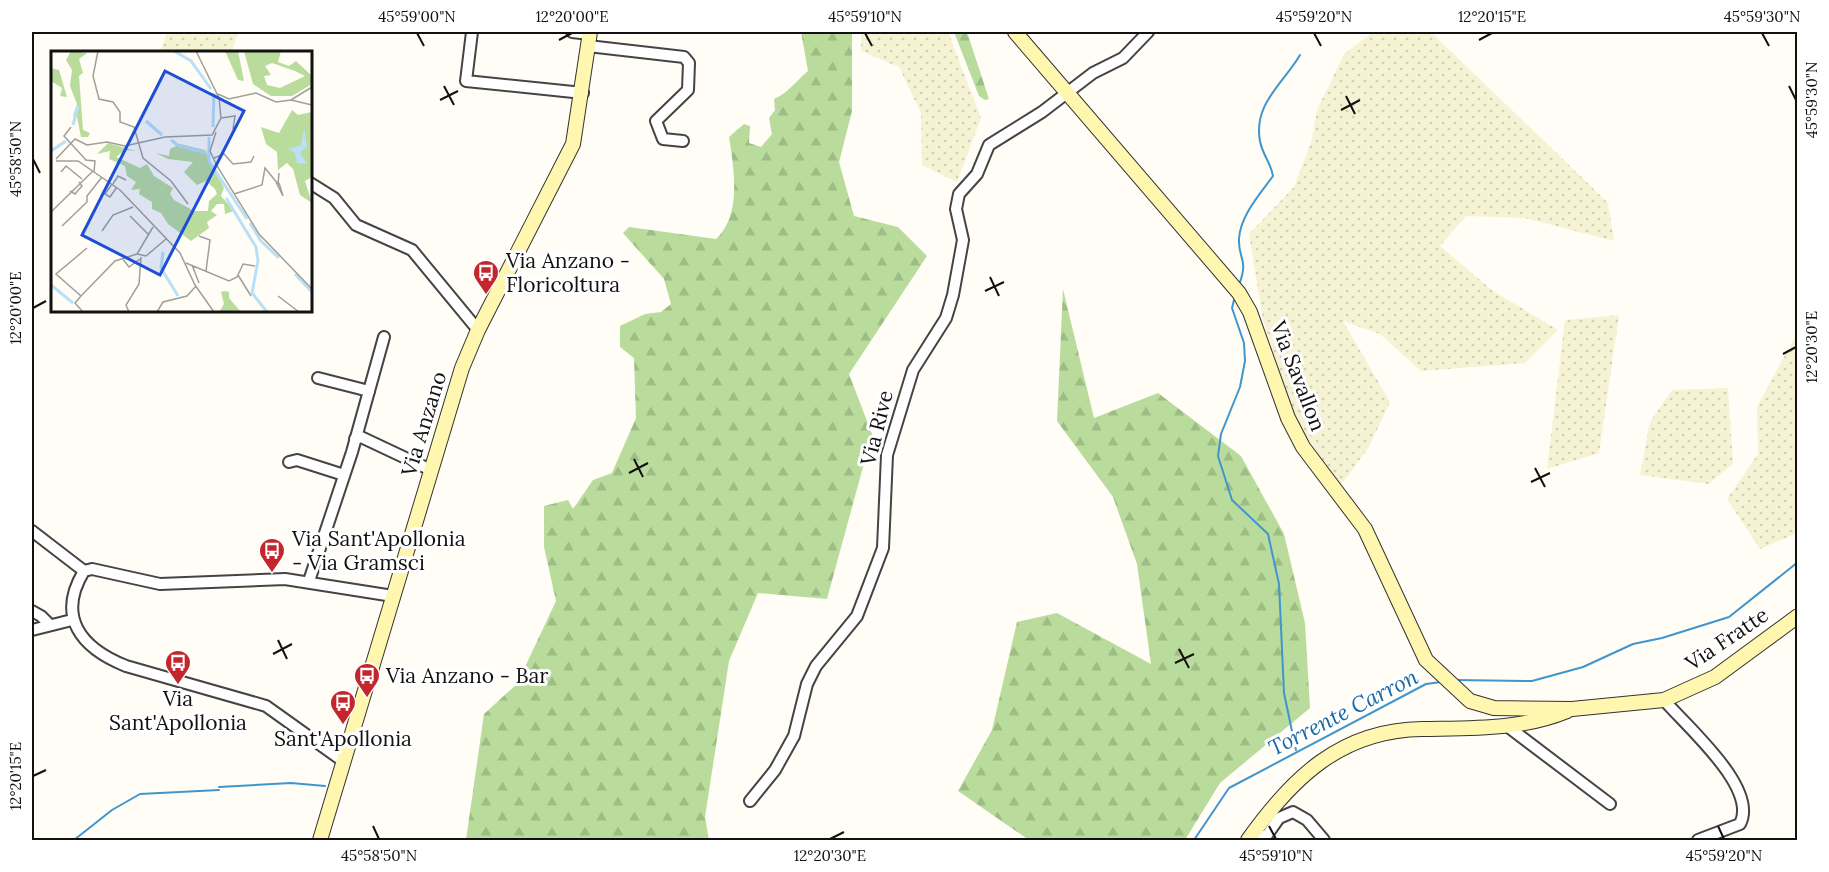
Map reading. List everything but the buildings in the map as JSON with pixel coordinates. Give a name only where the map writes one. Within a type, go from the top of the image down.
[{"type":"main road","name":"Via Savallon","points":[[1015,32],[1236,290],[1257,328],[1288,418],[1303,447],[1365,529],[1432,668],[1470,701],[1494,708],[1572,709]]},
{"type":"main road","name":"Via Anzano","points":[[320,840],[462,368],[478,330],[569,154],[576,135],[589,37]]},
{"type":"main road","name":"Via Fratte","points":[[1572,709],[1664,700],[1715,677],[1797,616]]},
{"type":"main road","points":[[1258,837],[1309,769],[1352,743],[1386,732],[1507,726],[1548,719],[1572,709]]},
{"type":"street","points":[[471,32],[466,81],[583,93]]},
{"type":"street","points":[[572,32],[684,57],[689,63],[688,90],[656,121],[663,139],[683,141]]},
{"type":"street","name":"Via Rive","points":[[750,801],[774,770],[794,736],[807,684],[816,666],[857,616],[883,548],[888,455],[913,370],[942,325],[953,295],[963,240],[956,209],[959,194],[976,174],[988,146],[1123,57],[1148,32]]},
{"type":"street","points":[[312,184],[334,198],[356,225],[412,250],[478,330]]},
{"type":"street","points":[[309,581],[344,475],[384,337]]},
{"type":"street","points":[[318,378],[369,391]]},
{"type":"street","points":[[355,439],[361,437],[431,470]]},
{"type":"street","points":[[289,462],[297,460],[344,475]]},
{"type":"street","points":[[32,531],[84,571],[107,571],[160,584],[175,585],[269,579],[309,581],[393,596]]},
{"type":"street","points":[[84,571],[73,602],[72,620],[89,644],[115,662],[266,706],[343,761]]},
{"type":"street","points":[[32,611],[49,624]]},
{"type":"street","points":[[32,630],[72,620]]},
{"type":"street","points":[[1664,700],[1720,761],[1743,799],[1744,817],[1740,824],[1698,840]]},
{"type":"street","points":[[1507,726],[1610,804]]},
{"type":"street","points":[[1258,837],[1279,818],[1293,812],[1306,820],[1324,840]]},
{"type":"shaded area","points":[[167,32],[238,33],[232,51],[160,51]]},
{"type":"shaded area","points":[[861,32],[948,32],[981,118],[957,182],[922,165],[921,113],[899,67],[861,51]]},
{"type":"shaded area","points":[[1373,32],[1431,32],[1608,203],[1614,241],[1525,218],[1466,216],[1440,246],[1493,291],[1558,330],[1525,363],[1421,371],[1380,334],[1343,321],[1390,402],[1369,447],[1341,485],[1296,423],[1263,320],[1249,234],[1294,187],[1312,139],[1317,110],[1344,54]]},
{"type":"shaded area","points":[[1619,315],[1599,453],[1547,469],[1565,320]]},
{"type":"shaded area","points":[[1797,333],[1797,533],[1760,549],[1727,499],[1758,454],[1757,407]]},
{"type":"shaded area","points":[[1728,388],[1733,464],[1709,484],[1640,475],[1650,422],[1672,390]]},
{"type":"green space","points":[[801,32],[852,32],[852,111],[839,162],[854,216],[898,227],[927,256],[849,374],[872,434],[827,599],[758,593],[729,661],[705,817],[709,840],[466,840],[484,714],[517,684],[556,601],[544,547],[544,506],[568,500],[573,509],[593,480],[612,473],[636,418],[634,358],[620,347],[620,326],[645,314],[661,312],[671,304],[664,279],[623,233],[629,227],[716,239],[730,217],[733,205],[734,177],[729,137],[744,124],[750,126],[749,143],[761,147],[772,134],[769,118],[775,110],[774,99],[788,90],[808,71]]},
{"type":"green space","points":[[954,32],[967,32],[989,99],[985,100],[979,96]]},
{"type":"green space","points":[[1063,289],[1094,418],[1158,393],[1241,456],[1284,534],[1305,623],[1310,708],[1220,783],[1185,840],[1029,840],[958,791],[992,730],[1017,622],[1057,613],[1151,664],[1137,564],[1113,497],[1057,421]]},
{"type":"waterway","points":[[1239,285],[1243,269],[1239,246],[1240,230],[1252,206],[1273,176],[1260,141],[1261,116],[1271,95],[1300,55]]},
{"type":"waterway","points":[[1235,296],[1232,308],[1244,343],[1245,361],[1240,387],[1221,434],[1218,456],[1232,500],[1268,534],[1279,584],[1284,693],[1296,750]]},
{"type":"waterway","name":"Torrente Carron","points":[[1455,680],[1532,681],[1583,667],[1633,644],[1662,638],[1729,617],[1798,562]]},
{"type":"waterway","name":"Torrente Carron","points":[[1194,840],[1229,788],[1426,684],[1441,682]]},
{"type":"waterway","points":[[219,787],[291,783],[325,786]]},
{"type":"waterway","points":[[74,840],[112,810],[140,794],[219,790]]},
{"type":"place","name":"Via Anzano - Floricoltura","points":[[486,296]]},
{"type":"place","name":"Via Sant'Apollonia - Via Gramsci","points":[[272,574]]},
{"type":"place","name":"Via Sant'Apollonia","points":[[178,686]]},
{"type":"place","name":"Via Anzano - Bar","points":[[367,699]]},
{"type":"place","name":"Sant'Apollonia","points":[[343,726]]}]
